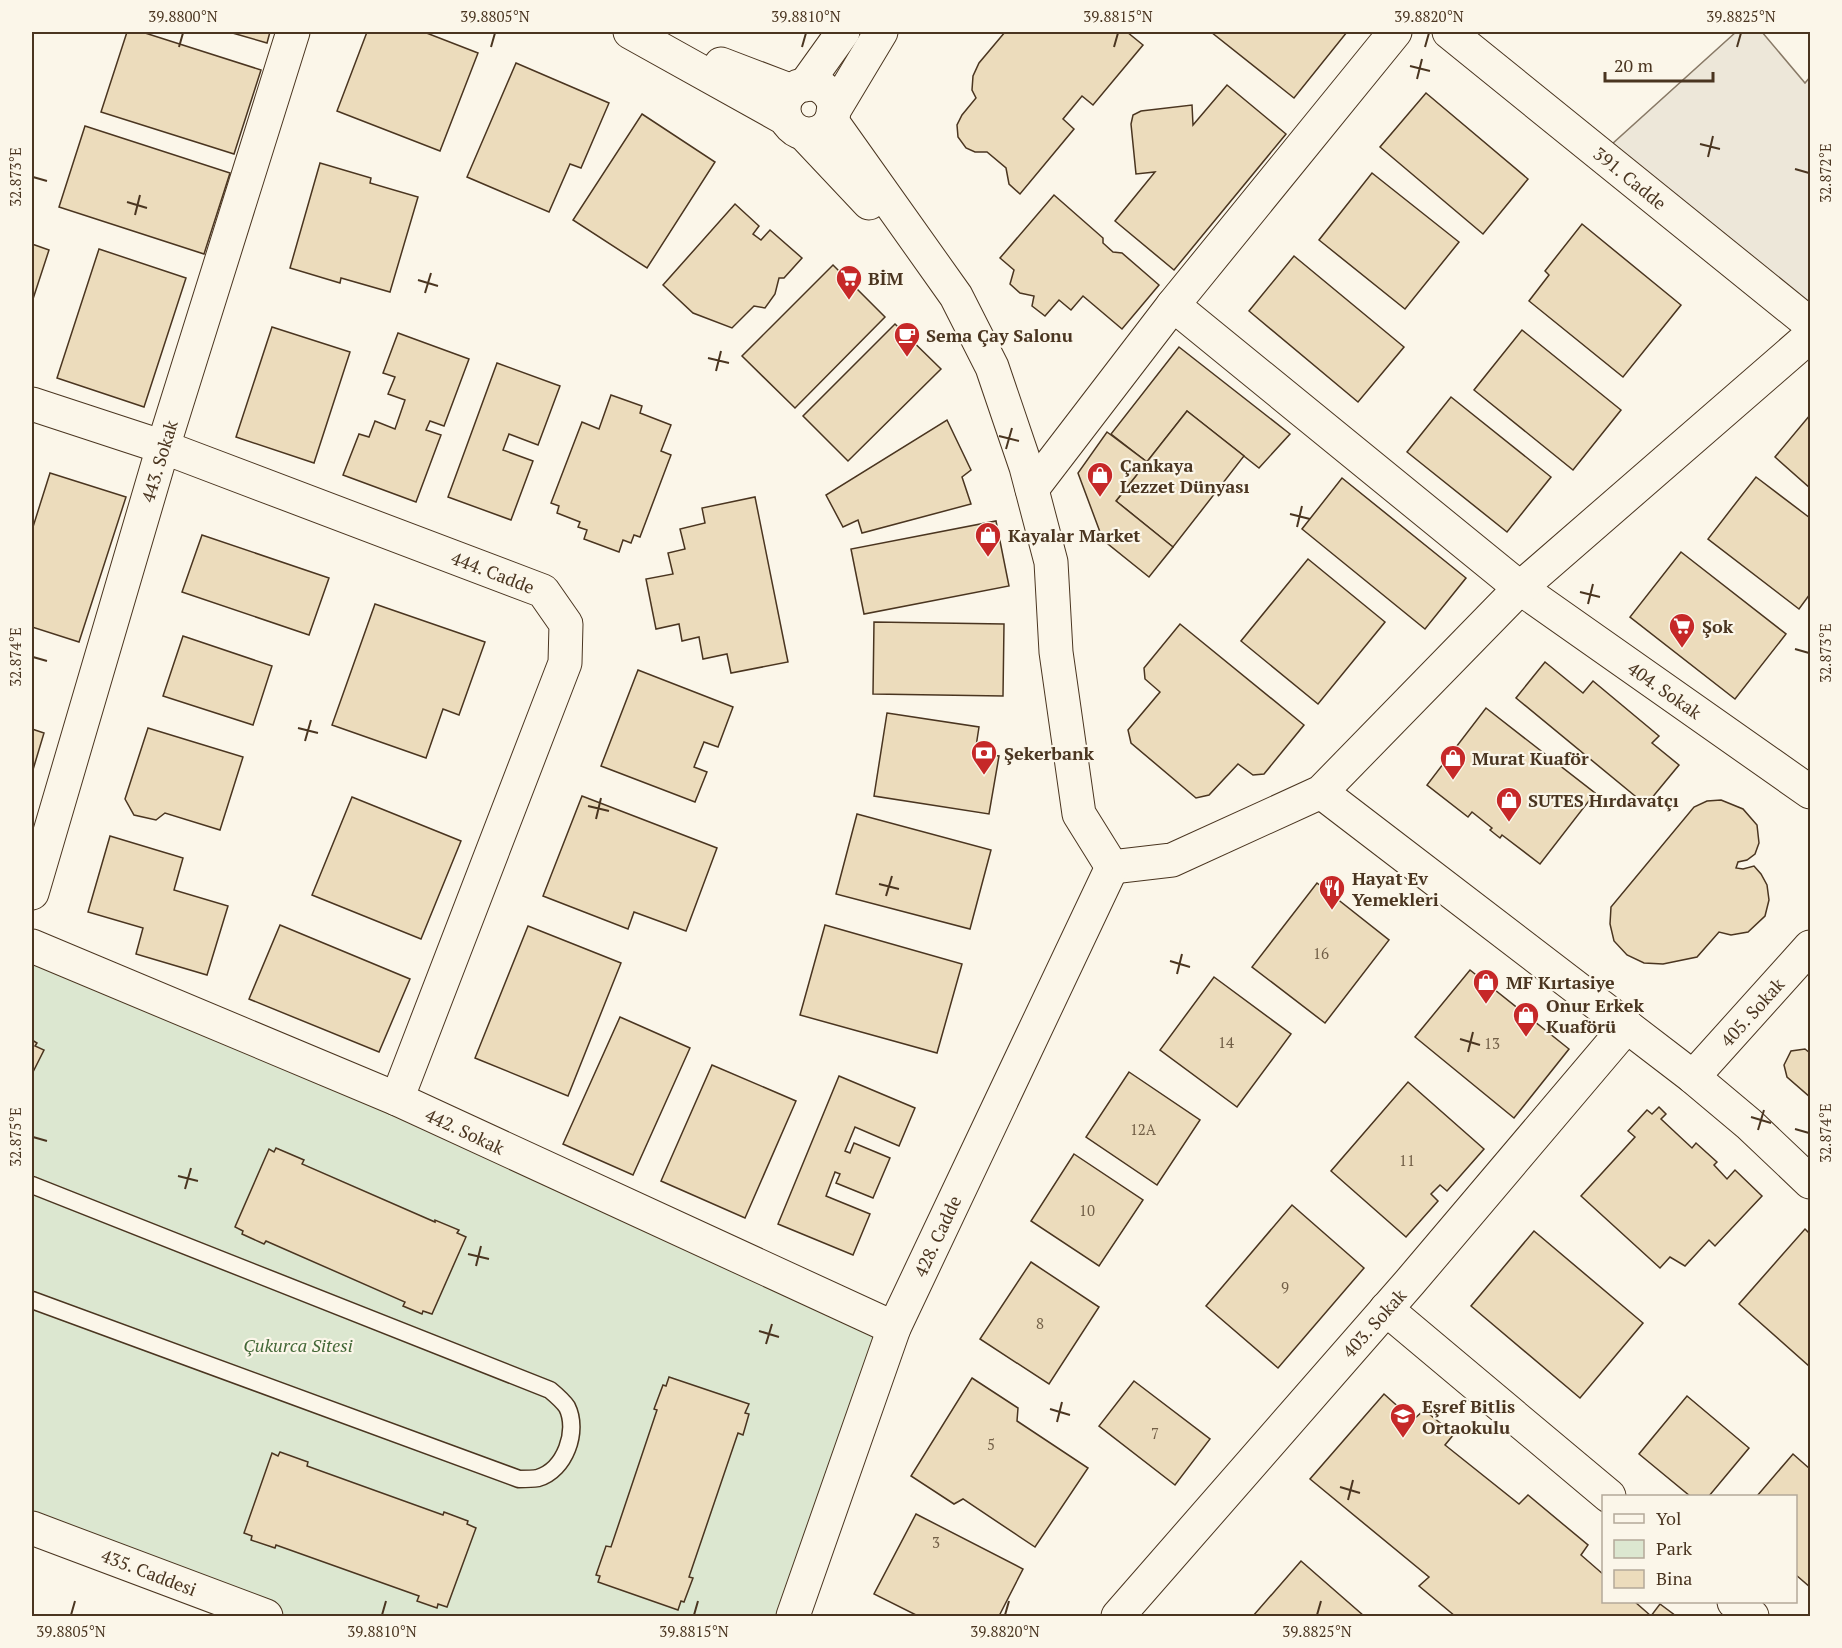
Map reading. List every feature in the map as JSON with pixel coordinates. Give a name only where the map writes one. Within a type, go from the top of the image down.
[{"type":"street","name":"443. Sokak","points":[[32,893],[164,447],[293,32]]},
{"type":"street","points":[[630,32],[808,110]]},
{"type":"street","points":[[636,32],[808,110],[956,296],[992,367],[1032,489],[1051,562],[1056,652],[1079,814],[1112,867],[1172,860],[1321,792],[1520,588],[1810,336]]},
{"type":"street","points":[[808,110],[843,32]]},
{"type":"street","points":[[808,110],[881,32]]},
{"type":"street","points":[[1032,489],[1173,304],[1395,32]]},
{"type":"street","name":"391. Cadde","points":[[1449,32],[1810,324]]},
{"type":"street","name":"404. Sokak","points":[[1173,304],[1520,588],[1810,792]]},
{"type":"street","name":"444. Cadde","points":[[32,404],[164,447],[543,591],[566,624],[565,663],[397,1099]]},
{"type":"street","points":[[1321,792],[1693,1077],[1749,1124],[1810,1182]]},
{"type":"street","name":"428. Cadde","points":[[792,1617],[894,1328],[1112,867]]},
{"type":"street","name":"442. Sokak","points":[[32,946],[397,1099],[894,1328]]},
{"type":"street","name":"405. Sokak","points":[[1693,1077],[1810,947]]},
{"type":"street","name":"403. Sokak","points":[[1118,1617],[1410,1282],[1627,1026]]},
{"type":"street","points":[[1386,1309],[1607,1495]]},
{"type":"street","name":"435. Caddesi","points":[[32,1528],[266,1617]]},
{"type":"street","points":[[1735,1603],[1752,1617]]},
{"type":"lane","points":[[32,1185],[550,1390],[566,1406],[572,1423],[568,1447],[554,1468],[539,1478],[519,1479],[32,1300]]},
{"type":"green space","name":"Çukurca Sitesi","points":[[32,946],[894,1328],[793,1616],[266,1616],[32,1528]]},
{"type":"shaded area","points":[[1736,32],[1762,32],[1805,83],[1810,77],[1810,324],[1601,154]]},
{"type":"building","points":[[127,32],[142,32],[261,70],[234,154],[101,112]]},
{"type":"building","points":[[229,32],[270,32],[267,43]]},
{"type":"building","points":[[367,32],[424,32],[478,53],[440,151],[337,111]]},
{"type":"building","points":[[1005,32],[1127,32],[1143,45],[1093,105],[1082,96],[1063,119],[1074,129],[1020,194],[1009,184],[1006,168],[987,152],[975,152],[966,148],[958,137],[957,125],[976,98],[972,90],[973,76],[979,63]]},
{"type":"building","points":[[1211,32],[1347,32],[1294,98]]},
{"type":"building","points":[[516,63],[609,103],[581,168],[570,164],[549,212],[467,177]]},
{"type":"building","points":[[1227,85],[1286,134],[1174,270],[1115,221],[1155,172],[1136,174],[1131,124],[1133,115],[1141,111],[1192,105],[1193,125]]},
{"type":"building","points":[[1426,93],[1528,179],[1483,234],[1380,147]]},
{"type":"building","points":[[642,114],[715,162],[647,268],[573,220]]},
{"type":"building","points":[[85,126],[230,173],[204,254],[59,207]]},
{"type":"building","points":[[320,163],[371,178],[370,183],[418,197],[390,292],[341,278],[340,283],[290,268]]},
{"type":"building","points":[[1372,173],[1459,242],[1405,309],[1319,240]]},
{"type":"building","points":[[1054,195],[1103,238],[1103,243],[1113,252],[1122,253],[1159,285],[1122,329],[1083,296],[1071,310],[1059,300],[1045,316],[1032,306],[1034,296],[1020,293],[1010,284],[1014,270],[1000,258]]},
{"type":"building","points":[[735,204],[759,226],[753,234],[761,240],[770,230],[802,258],[784,278],[779,278],[775,294],[765,308],[754,306],[732,328],[693,313],[663,285]]},
{"type":"building","points":[[1582,224],[1681,305],[1623,377],[1529,301],[1549,275],[1545,271]]},
{"type":"building","points":[[32,244],[49,250],[32,302]]},
{"type":"building","points":[[99,249],[186,278],[144,407],[57,378]]},
{"type":"building","points":[[1294,256],[1404,347],[1358,402],[1249,311]]},
{"type":"building","points":[[833,265],[885,317],[795,408],[742,356]]},
{"type":"building","points":[[895,324],[941,369],[848,461],[803,416]]},
{"type":"building","points":[[272,327],[350,352],[314,463],[236,437]]},
{"type":"building","points":[[1522,330],[1621,410],[1573,470],[1474,390]]},
{"type":"building","points":[[398,333],[469,359],[444,426],[430,421],[426,430],[441,435],[416,502],[343,475],[359,434],[369,437],[375,421],[395,429],[405,400],[388,394],[395,377],[383,373]]},
{"type":"building","points":[[1179,347],[1290,434],[1259,468],[1187,411],[1147,462],[1111,434]]},
{"type":"building","points":[[497,363],[560,386],[538,445],[509,434],[503,450],[533,461],[511,520],[448,497]]},
{"type":"building","points":[[611,395],[642,406],[640,413],[671,425],[661,451],[671,455],[640,537],[634,535],[631,543],[623,540],[619,552],[584,539],[587,530],[578,527],[580,522],[557,513],[559,506],[551,503],[582,422],[599,429]]},
{"type":"building","points":[[1451,397],[1551,477],[1507,532],[1407,452]]},
{"type":"building","points":[[1187,411],[1244,456],[1173,547],[1116,501]]},
{"type":"building","points":[[1810,415],[1810,488],[1775,457]]},
{"type":"building","points":[[947,420],[971,470],[962,477],[971,504],[862,533],[858,520],[843,527],[826,495]]},
{"type":"building","points":[[1107,432],[1147,462],[1116,501],[1173,547],[1149,577],[1103,540],[1078,473]]},
{"type":"building","points":[[50,473],[126,497],[79,642],[32,627],[32,530]]},
{"type":"building","points":[[1756,477],[1810,518],[1810,594],[1799,609],[1708,539]]},
{"type":"building","points":[[1342,478],[1466,578],[1425,629],[1302,529]]},
{"type":"building","points":[[755,497],[788,662],[731,673],[727,654],[703,659],[699,637],[682,641],[679,624],[656,629],[646,579],[673,574],[668,553],[685,549],[680,529],[705,523],[702,508]]},
{"type":"building","points":[[996,521],[1009,586],[864,614],[851,549]]},
{"type":"building","points":[[202,535],[329,578],[309,635],[182,592]]},
{"type":"building","points":[[1681,552],[1786,634],[1735,699],[1630,617]]},
{"type":"building","points":[[1308,559],[1385,622],[1318,704],[1241,641]]},
{"type":"building","points":[[375,604],[485,642],[459,715],[443,709],[426,758],[332,725]]},
{"type":"building","points":[[874,622],[1004,624],[1003,696],[873,694]]},
{"type":"building","points":[[1180,624],[1304,725],[1264,774],[1253,775],[1238,764],[1209,795],[1196,798],[1131,743],[1128,730],[1160,692],[1145,679],[1144,668]]},
{"type":"building","points":[[183,636],[272,666],[253,725],[163,696]]},
{"type":"building","points":[[1545,662],[1583,693],[1593,681],[1659,736],[1652,743],[1679,765],[1646,805],[1516,698]]},
{"type":"building","points":[[638,670],[733,707],[718,747],[704,742],[694,767],[707,772],[695,802],[601,766]]},
{"type":"building","points":[[1486,708],[1595,793],[1540,864],[1502,835],[1500,838],[1490,830],[1492,828],[1472,812],[1468,817],[1427,785]]},
{"type":"building","points":[[887,713],[979,727],[975,753],[999,756],[989,814],[874,796]]},
{"type":"building","points":[[148,728],[243,757],[220,830],[165,813],[156,820],[134,815],[125,799]]},
{"type":"building","points":[[32,729],[44,733],[32,773]]},
{"type":"building","points":[[582,796],[717,848],[686,931],[634,912],[628,929],[543,896]]},
{"type":"building","points":[[352,797],[461,841],[421,939],[312,895]]},
{"type":"building","points":[[1721,800],[1743,809],[1757,825],[1759,843],[1755,854],[1747,860],[1738,862],[1736,868],[1754,866],[1761,874],[1767,885],[1769,900],[1765,916],[1748,932],[1731,935],[1719,932],[1697,957],[1663,964],[1644,963],[1627,955],[1614,941],[1610,924],[1611,907],[1694,807],[1707,801]]},
{"type":"building","points":[[857,814],[991,850],[970,929],[836,894]]},
{"type":"building","points":[[110,836],[183,858],[174,890],[228,906],[207,975],[136,954],[143,928],[88,912]]},
{"type":"building","points":[[1317,883],[1389,940],[1325,1023],[1252,967]]},
{"type":"building","points":[[280,925],[410,979],[379,1052],[249,999]]},
{"type":"building","points":[[825,925],[962,964],[937,1053],[800,1015]]},
{"type":"building","points":[[528,926],[621,963],[568,1096],[475,1058]]},
{"type":"building","points":[[1470,970],[1569,1049],[1514,1118],[1415,1037]]},
{"type":"building","points":[[1214,977],[1291,1034],[1237,1107],[1160,1050]]},
{"type":"building","points":[[620,1017],[690,1048],[633,1175],[563,1144]]},
{"type":"building","points":[[32,1040],[37,1043],[35,1046],[44,1050],[32,1074]]},
{"type":"building","points":[[1805,1049],[1810,1053],[1810,1097],[1787,1077],[1784,1065],[1791,1051]]},
{"type":"building","points":[[712,1065],[796,1101],[745,1218],[661,1181]]},
{"type":"building","points":[[1129,1072],[1200,1120],[1157,1185],[1086,1137]]},
{"type":"building","points":[[839,1076],[915,1108],[899,1146],[855,1127],[845,1151],[850,1153],[854,1143],[890,1158],[873,1198],[836,1183],[840,1174],[835,1172],[826,1196],[870,1214],[853,1255],[778,1224]]},
{"type":"building","points":[[1408,1082],[1484,1149],[1447,1191],[1440,1185],[1431,1194],[1438,1201],[1406,1237],[1331,1171]]},
{"type":"building","points":[[1659,1107],[1666,1114],[1661,1119],[1692,1148],[1696,1143],[1717,1162],[1714,1165],[1727,1179],[1735,1170],[1762,1196],[1715,1246],[1709,1240],[1685,1266],[1670,1257],[1660,1268],[1581,1196],[1635,1137],[1628,1131],[1647,1110],[1652,1114]]},
{"type":"building","points":[[276,1148],[304,1160],[302,1164],[435,1222],[435,1220],[459,1230],[457,1233],[466,1237],[432,1314],[423,1311],[422,1314],[403,1306],[405,1302],[266,1241],[264,1244],[242,1234],[243,1231],[235,1227],[269,1149],[274,1152]]},
{"type":"building","points":[[1074,1154],[1143,1200],[1099,1266],[1031,1221]]},
{"type":"building","points":[[1292,1205],[1364,1268],[1278,1368],[1206,1306]]},
{"type":"building","points":[[1805,1229],[1810,1234],[1809,1366],[1739,1304]]},
{"type":"building","points":[[1534,1231],[1643,1323],[1580,1398],[1471,1306]]},
{"type":"building","points":[[1031,1262],[1099,1307],[1049,1384],[980,1339]]},
{"type":"building","points":[[669,1377],[749,1404],[745,1413],[749,1414],[743,1435],[738,1433],[689,1577],[693,1578],[684,1602],[681,1601],[678,1610],[598,1582],[600,1576],[596,1575],[606,1546],[611,1547],[657,1410],[654,1409],[663,1385],[666,1386]]},
{"type":"building","points":[[972,1378],[1018,1408],[1017,1421],[1088,1468],[1035,1547],[963,1499],[954,1504],[911,1476]]},
{"type":"building","points":[[1134,1381],[1210,1439],[1175,1485],[1099,1426]]},
{"type":"building","points":[[1384,1394],[1413,1420],[1424,1410],[1454,1434],[1445,1445],[1519,1504],[1528,1495],[1588,1545],[1581,1555],[1602,1573],[1602,1603],[1636,1603],[1651,1616],[1455,1616],[1419,1586],[1429,1577],[1310,1479]]},
{"type":"building","points":[[1687,1396],[1749,1448],[1710,1495],[1689,1495],[1639,1454]]},
{"type":"building","points":[[280,1452],[308,1462],[307,1466],[443,1515],[444,1512],[468,1521],[467,1524],[476,1528],[447,1607],[438,1604],[437,1608],[417,1601],[419,1596],[276,1545],[275,1548],[251,1540],[252,1536],[244,1533],[272,1453],[278,1456]]},
{"type":"building","points":[[1793,1454],[1810,1469],[1810,1587],[1797,1576],[1797,1495],[1758,1495]]},
{"type":"building","points":[[916,1514],[1023,1569],[999,1616],[918,1616],[874,1594]]},
{"type":"building","points":[[1301,1561],[1364,1616],[1253,1616]]},
{"type":"building","points":[[1660,1604],[1676,1616],[1651,1616]]},
{"type":"place","name":"BİM","points":[[849,301]]},
{"type":"place","name":"Sema Çay Salonu","points":[[907,358]]},
{"type":"place","name":"Çankaya Lezzet Dünyası","points":[[1100,498]]},
{"type":"place","name":"Kayalar Market","points":[[988,558]]},
{"type":"place","name":"Şok","points":[[1682,649]]},
{"type":"place","name":"Şekerbank","points":[[984,776]]},
{"type":"place","name":"Murat Kuaför","points":[[1453,781]]},
{"type":"place","name":"SUTES Hırdavatçı","points":[[1509,823]]},
{"type":"place","name":"Hayat Ev Yemekleri","points":[[1332,911]]},
{"type":"place","name":"MF Kırtasiye","points":[[1486,1005]]},
{"type":"place","name":"Onur Erkek Kuaförü","points":[[1526,1038]]},
{"type":"place","name":"Eşref Bitlis Ortaokulu","points":[[1403,1439]]}]
